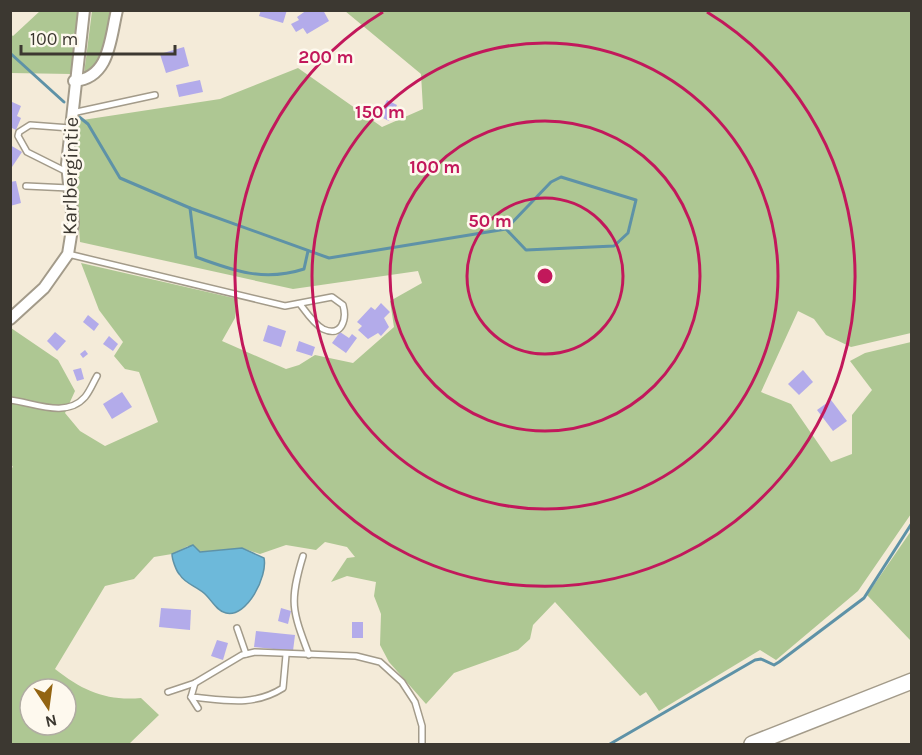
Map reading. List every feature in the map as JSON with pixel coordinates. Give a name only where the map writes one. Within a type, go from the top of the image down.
[{"type":"street","name":"Karlbergintie","points":[[10,319],[44,288],[68,254],[73,223],[67,172],[69,128],[84,10]]},
{"type":"street","points":[[74,81],[88,80],[96,75],[102,66],[117,10]]},
{"type":"street","points":[[752,744],[912,681]]},
{"type":"lane","points":[[71,114],[155,95]]},
{"type":"lane","points":[[67,172],[27,152],[18,136],[30,125],[69,128]]},
{"type":"lane","points":[[26,186],[69,188]]},
{"type":"lane","points":[[68,254],[285,306],[320,298],[339,300],[343,305],[345,320],[342,327],[336,330],[321,328],[300,304]]},
{"type":"lane","points":[[10,400],[44,408],[68,406],[85,397],[97,376]]},
{"type":"lane","points":[[303,556],[293,590],[294,605],[309,655]]},
{"type":"lane","points":[[237,628],[246,654]]},
{"type":"lane","points":[[168,692],[195,683],[246,654],[255,652],[368,657],[393,672],[410,692],[420,714],[422,744]]},
{"type":"lane","points":[[191,697],[253,701],[269,697],[283,688],[286,655]]},
{"type":"lane","points":[[195,683],[191,697],[198,708]]},
{"type":"green space","points":[[40,11],[79,11],[71,74],[11,73],[10,34],[13,36]]},
{"type":"green space","points":[[92,11],[112,11],[102,55],[91,74],[84,74]]},
{"type":"green space","points":[[345,11],[911,11],[911,333],[851,347],[826,335],[814,319],[798,311],[761,392],[791,404],[831,462],[852,454],[852,415],[872,390],[850,361],[865,353],[911,342],[911,514],[858,591],[776,660],[760,650],[659,711],[646,692],[640,696],[555,602],[533,625],[530,639],[518,650],[454,673],[426,704],[389,662],[380,645],[381,614],[374,596],[376,582],[347,576],[331,582],[347,558],[355,557],[347,547],[325,542],[316,550],[286,545],[260,554],[242,548],[199,552],[188,546],[172,554],[154,557],[134,579],[105,586],[55,669],[66,677],[18,677],[18,737],[78,737],[78,685],[106,696],[141,698],[159,715],[129,744],[11,744],[10,469],[13,467],[10,463],[11,328],[58,360],[75,391],[65,413],[80,431],[105,446],[158,422],[139,372],[125,369],[114,356],[123,342],[99,310],[81,263],[238,299],[235,318],[222,341],[286,369],[299,365],[315,355],[353,363],[394,327],[390,301],[422,283],[418,271],[293,289],[80,242],[74,159],[76,121],[220,99],[298,68],[382,127],[423,109],[421,74]]},
{"type":"green space","points":[[911,531],[912,641],[867,595]]},
{"type":"water","points":[[193,545],[200,552],[242,548],[264,558],[263,575],[259,585],[248,603],[241,609],[234,613],[223,612],[203,592],[185,581],[179,573],[174,565],[172,554]]},
{"type":"building","points":[[261,10],[287,10],[283,23],[259,16]]},
{"type":"building","points":[[307,10],[323,10],[329,21],[307,34],[303,28],[296,32],[291,24],[299,20],[297,17]]},
{"type":"building","points":[[184,47],[189,66],[166,73],[160,54]]},
{"type":"building","points":[[200,80],[203,92],[179,97],[176,85]]},
{"type":"building","points":[[387,100],[397,105],[389,121],[379,116]]},
{"type":"building","points":[[10,101],[21,106],[17,116],[21,118],[16,130],[10,127]]},
{"type":"building","points":[[10,145],[22,152],[10,170]]},
{"type":"building","points":[[16,181],[21,203],[10,206],[10,182]]},
{"type":"building","points":[[381,303],[390,312],[384,318],[389,327],[381,336],[378,333],[368,339],[358,330],[362,326],[357,322],[371,307],[375,310]]},
{"type":"building","points":[[88,315],[99,324],[94,331],[83,322]]},
{"type":"building","points":[[268,325],[286,331],[281,347],[263,341]]},
{"type":"building","points":[[55,332],[66,341],[57,351],[47,341]]},
{"type":"building","points":[[340,332],[349,338],[352,334],[357,338],[346,353],[332,343]]},
{"type":"building","points":[[109,336],[118,344],[113,351],[103,344]]},
{"type":"building","points":[[299,341],[315,347],[312,356],[296,351]]},
{"type":"building","points":[[85,350],[88,354],[83,358],[80,354]]},
{"type":"building","points":[[81,368],[84,379],[77,381],[73,370]]},
{"type":"building","points":[[803,370],[813,382],[799,395],[788,384]]},
{"type":"building","points":[[122,392],[132,407],[112,419],[103,404]]},
{"type":"building","points":[[831,400],[847,421],[833,431],[817,410]]},
{"type":"building","points":[[161,608],[191,610],[190,630],[159,627]]},
{"type":"building","points":[[281,608],[291,611],[288,624],[278,621]]},
{"type":"building","points":[[352,622],[363,622],[363,638],[352,638]]},
{"type":"building","points":[[256,631],[295,635],[293,651],[254,647]]},
{"type":"building","points":[[217,640],[228,643],[223,660],[211,656]]},
{"type":"waterway","points":[[10,53],[64,102]]},
{"type":"waterway","points":[[78,116],[88,124],[120,178],[190,208],[329,258],[506,229],[526,250],[614,246],[628,233],[636,200],[561,177],[551,182],[506,229]]},
{"type":"waterway","points":[[190,208],[196,257],[223,267],[262,275],[289,273],[304,269],[308,251]]},
{"type":"waterway","points":[[610,744],[755,660],[761,659],[774,665],[779,662],[864,598],[912,523]]}]
